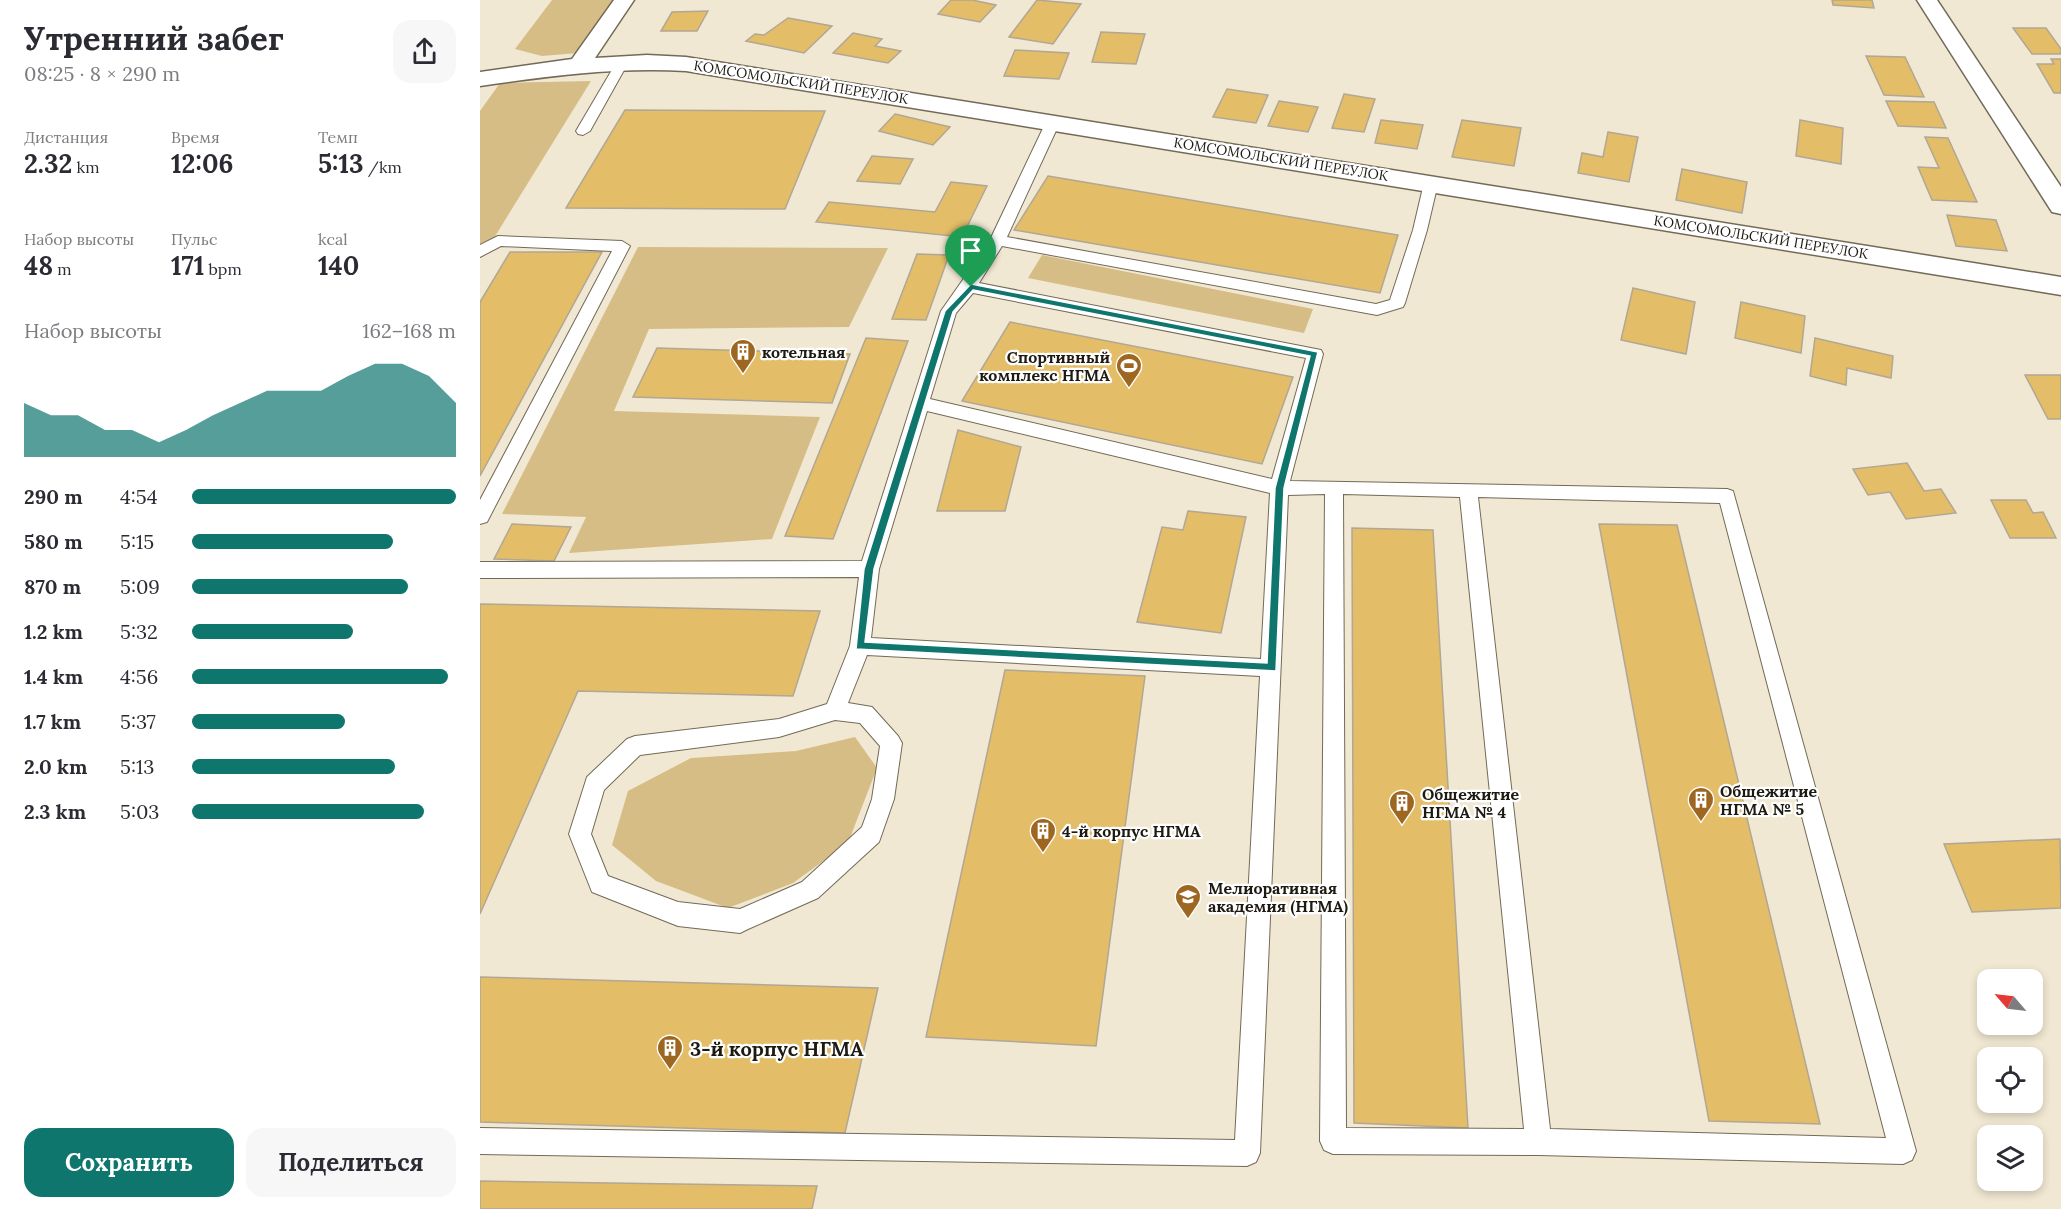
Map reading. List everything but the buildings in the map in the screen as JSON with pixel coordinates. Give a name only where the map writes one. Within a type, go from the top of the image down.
[{"type":"street","points":[[579,65],[624,0]]},
{"type":"street","points":[[1927,0],[2061,206]]},
{"type":"street","name":"КОМСОМОЛЬСКИЙ ПЕРЕУЛОК","points":[[489,84],[579,65],[686,64],[2061,286]]},
{"type":"lane","points":[[583,131],[622,63]]},
{"type":"lane","points":[[835,711],[860,646],[869,569],[949,311],[971,287],[1000,241],[1053,122]]},
{"type":"lane","points":[[1000,241],[1377,310],[1397,303],[1420,230],[1431,183]]},
{"type":"lane","points":[[480,252],[498,242],[622,246],[480,517]]},
{"type":"lane","points":[[480,1142],[1247,1153],[1279,488],[1315,354],[971,287]]},
{"type":"lane","points":[[920,403],[1279,488],[1334,487],[1727,496],[1902,1151],[1538,1142],[1333,1141],[1334,487]]},
{"type":"lane","points":[[1468,490],[1538,1142]]},
{"type":"lane","points":[[480,570],[869,569]]},
{"type":"lane","points":[[860,646],[1272,668]]},
{"type":"lane","points":[[835,711],[865,714],[891,743],[883,799],[871,834],[810,890],[740,921],[678,914],[600,884],[580,834],[595,784],[635,747],[779,728],[835,711]]},
{"type":"shaded area","points":[[552,0],[613,0],[578,53],[542,56],[515,49]]},
{"type":"shaded area","points":[[591,81],[494,238],[480,246],[480,111],[500,83]]},
{"type":"shaded area","points":[[638,247],[888,248],[849,327],[649,329],[614,411],[820,417],[772,539],[569,553],[586,517],[502,514]]},
{"type":"shaded area","points":[[1042,255],[1313,309],[1304,333],[1028,278]]},
{"type":"shaded area","points":[[855,737],[877,768],[848,843],[793,883],[728,908],[656,881],[612,845],[628,791],[691,758],[796,751]]},
{"type":"place","name":"котельная","points":[[743,375]]},
{"type":"place","name":"Спортивный комплекс НГМА","points":[[1129,389]]},
{"type":"place","name":"Общежитие НГМА № 5","points":[[1701,823]]},
{"type":"place","name":"Общежитие НГМА № 4","points":[[1402,826]]},
{"type":"place","name":"4-й корпус НГМА","points":[[1043,854]]},
{"type":"place","name":"Мелиоративная академия (НГМА)","points":[[1188,920]]},
{"type":"place","name":"3-й корпус НГМА","points":[[670,1071]]},
{"type":"route","points":[[971,287],[1315,354],[1279,488],[1272,668],[860,646],[869,569],[949,311],[971,287]]}]
